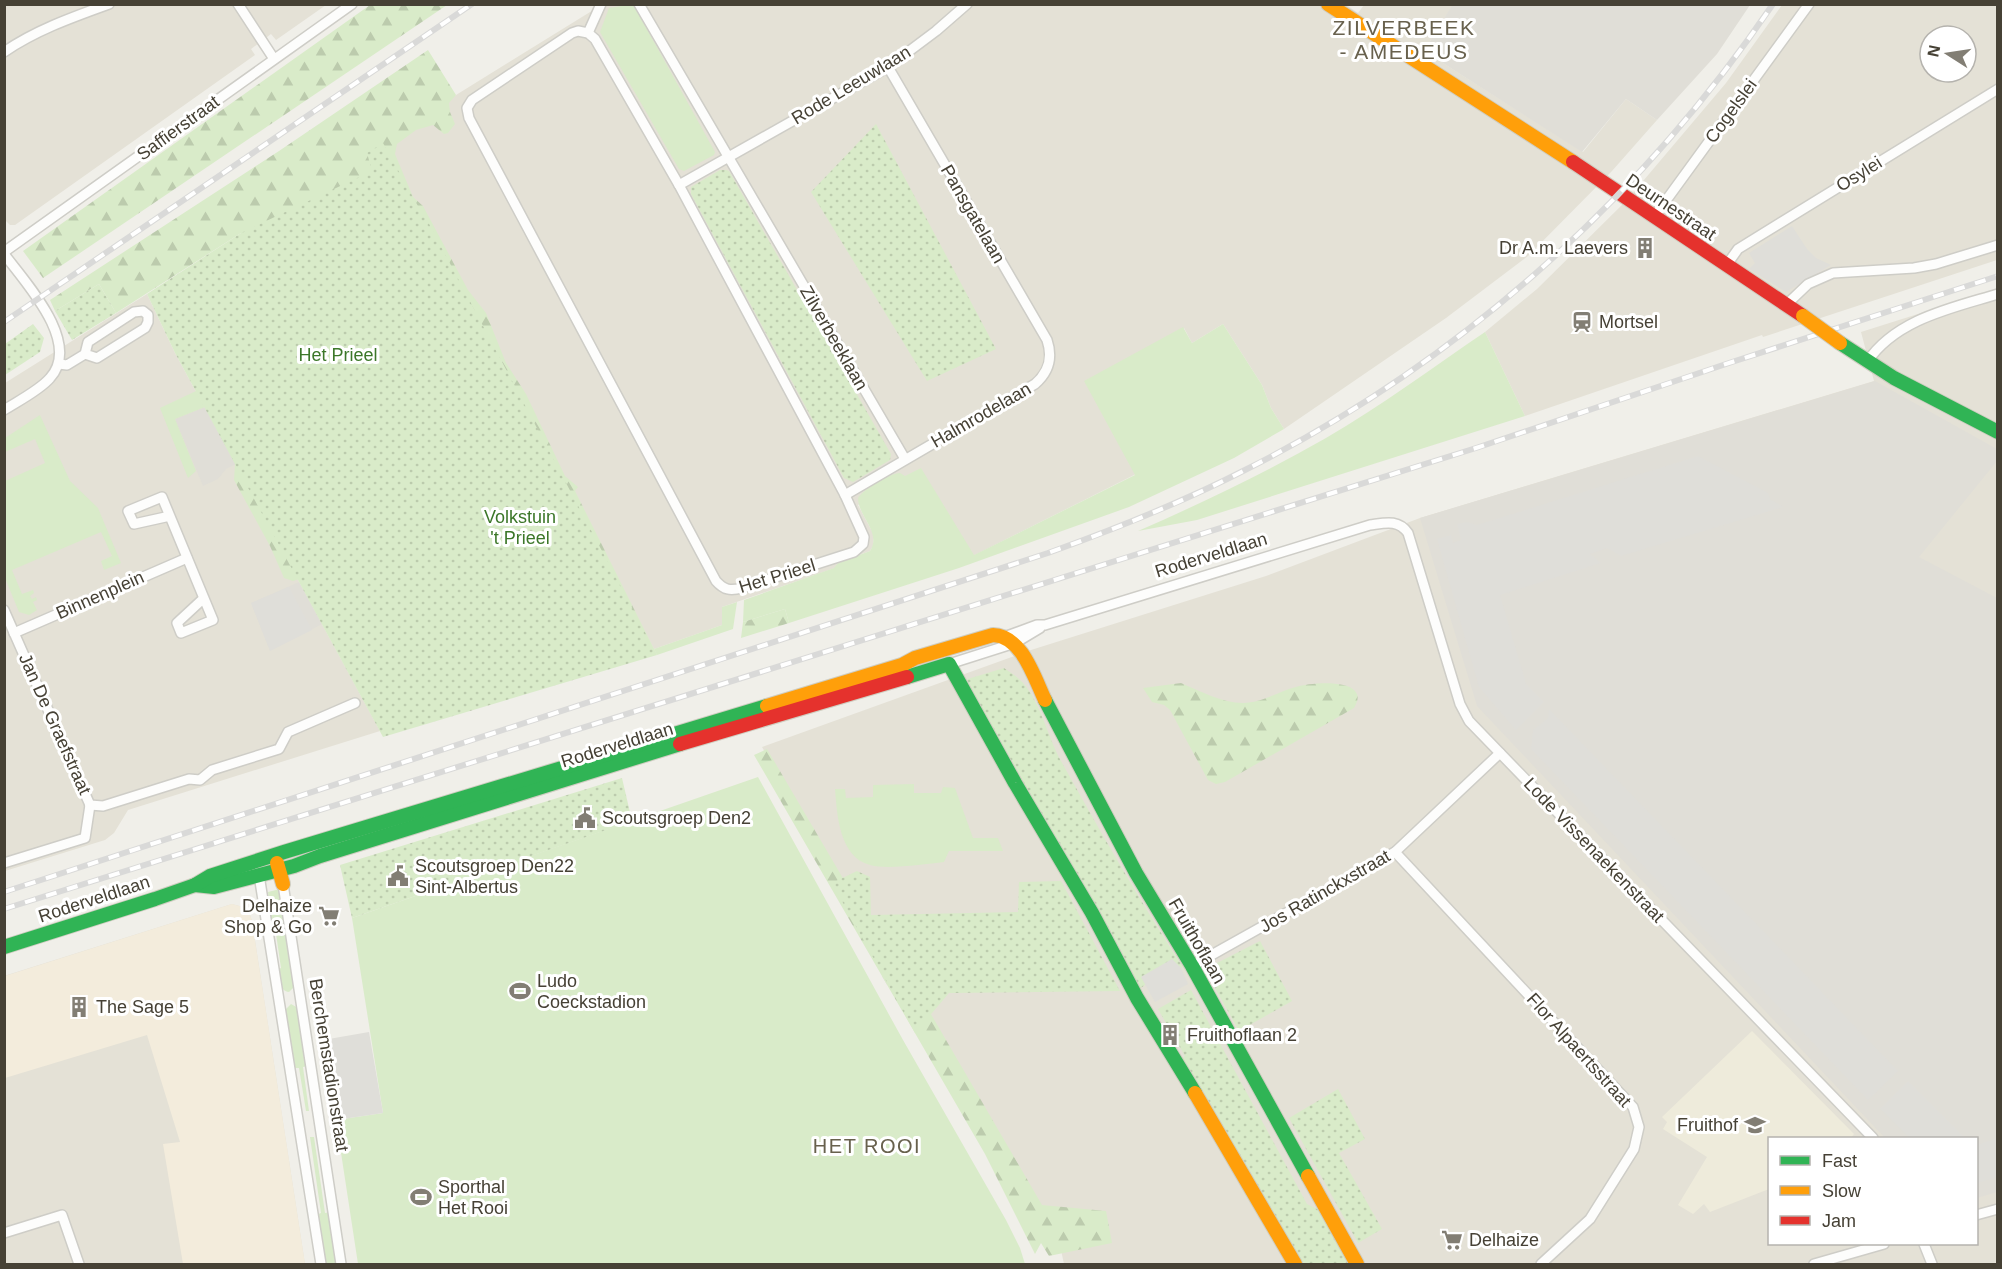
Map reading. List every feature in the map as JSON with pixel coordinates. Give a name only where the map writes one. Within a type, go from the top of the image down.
[{"type":"street","points":[[4,52],[59,23],[109,4]]},
{"type":"street","points":[[238,4],[274,59]]},
{"type":"street","name":"Saffierstraat","points":[[4,253],[352,4]]},
{"type":"street","points":[[601,4],[588,33],[595,39],[679,185],[845,495],[905,459]]},
{"type":"street","name":"Zilverbeeklaan","points":[[639,4],[905,459]]},
{"type":"street","name":"Rode Leeuwlaan","points":[[728,157],[888,67],[936,32],[967,4]]},
{"type":"street","name":"Deurnestraat","points":[[1328,4],[1541,140],[1803,316],[1867,362],[1998,432]]},
{"type":"street","name":"Cogelslei","points":[[1654,217],[1809,4]]},
{"type":"street","name":"Het Prieel","points":[[588,33],[578,31],[563,39],[472,100],[467,112],[716,581],[726,590],[742,588],[854,552],[863,543],[864,537],[845,495]]},
{"type":"street","name":"Pansgatelaan","points":[[888,67],[1047,340],[1049,363]]},
{"type":"street","name":"Osylei","points":[[1726,266],[1738,249],[1998,89]]},
{"type":"street","points":[[679,185],[728,157]]},
{"type":"street","points":[[1786,305],[1808,284],[1833,273],[1914,268],[1936,264],[1998,245]]},
{"type":"street","points":[[4,253],[56,330],[60,346],[59,364],[50,378],[4,410]]},
{"type":"street","points":[[1867,362],[1878,349],[1912,324],[1937,313],[1998,294]]},
{"type":"street","points":[[59,364],[67,365],[85,354],[88,342],[134,312],[143,311],[148,315],[145,327],[97,358],[85,354]]},
{"type":"street","name":"Halmrodelaan","points":[[905,459],[1035,384],[1042,378],[1049,363]]},
{"type":"street","points":[[170,516],[204,598]]},
{"type":"street","name":"Roderveldlaan","points":[[195,885],[214,887],[259,875],[281,877],[705,737],[949,664],[1045,625],[1370,525],[1388,522]]},
{"type":"street","name":"Lode Vissenaekenstraat","points":[[1388,522],[1399,524],[1408,533],[1464,713],[1469,721],[1872,1137]]},
{"type":"street","name":"Binnenplein","points":[[14,633],[187,558]]},
{"type":"street","name":"Jan De Graefstraat","points":[[4,610],[90,805]]},
{"type":"street","name":"Roderveldlaan","points":[[4,947],[195,885],[210,876],[256,861],[902,665],[915,658],[988,635],[996,634],[1011,640]]},
{"type":"street","name":"Fruithoflaan","points":[[1011,640],[1187,969],[1357,1264]]},
{"type":"street","points":[[958,645],[949,664],[1015,783],[1097,922],[1137,998],[1177,1061],[1295,1264]]},
{"type":"street","points":[[4,863],[85,838],[90,805],[104,806],[189,779],[200,780],[212,770],[279,749],[288,732],[355,703]]},
{"type":"street","name":"Jos Ratinckxstraat","points":[[1187,969],[1395,852],[1500,753]]},
{"type":"street","name":"Flor Alpaertsstraat","points":[[1395,852],[1633,1107],[1637,1117],[1638,1138],[1634,1149],[1598,1208],[1579,1230],[1541,1264]]},
{"type":"street","points":[[275,855],[281,877]]},
{"type":"street","points":[[256,861],[321,1264]]},
{"type":"street","name":"Berchemstadionstraat","points":[[281,877],[341,1264]]},
{"type":"street","points":[[280,999],[300,996]]},
{"type":"street","points":[[1978,1215],[1998,1209]]},
{"type":"street","points":[[4,1233],[62,1215],[79,1264]]},
{"type":"street","points":[[1815,1264],[1881,1245]]},
{"type":"street","points":[[1924,1245],[1932,1264]]},
{"type":"shaded area","points":[[603,4],[1345,4],[1358,13],[1364,5],[1453,5],[1424,51],[1583,152],[1626,99],[1657,120],[1612,171],[1528,256],[1446,318],[1284,429],[1271,408],[1262,385],[1223,324],[1192,343],[1184,328],[1136,474],[957,564],[908,475],[858,505],[874,535],[870,551],[838,563],[835,568],[722,607],[722,625],[654,649],[383,143]]},
{"type":"shaded area","points":[[1453,4],[1750,5],[1717,54],[1657,120],[1626,99],[1582,152],[1424,51]]},
{"type":"shaded area","points":[[5,5],[326,5],[276,40],[271,34],[251,49],[255,55],[15,225],[10,225],[5,220]]},
{"type":"shaded area","points":[[1782,5],[1997,5],[1997,260],[1763,337],[1762,335],[1525,416],[1485,332],[1537,289],[1627,200],[1726,83]]},
{"type":"shaded area","points":[[1792,226],[1816,258],[1831,265],[1786,292],[1749,269],[1755,263],[1749,253]]},
{"type":"shaded area","points":[[1997,289],[1997,1264],[1064,1264],[1061,1250],[762,747],[1031,650],[1266,576],[1420,518],[1874,381],[1861,332]]},
{"type":"shaded area","points":[[147,294],[175,353],[380,731],[128,810],[114,833],[105,840],[5,871],[5,383]]},
{"type":"shaded area","points":[[1875,381],[1997,449],[1997,461],[1919,557],[1997,598],[1997,1192],[1978,1198],[1978,1137],[1884,1137],[1477,706],[1420,518]]},
{"type":"shaded area","points":[[205,407],[236,464],[226,469],[218,479],[203,486],[175,419]]},
{"type":"shaded area","points":[[1698,456],[1768,493],[1770,499],[1783,507],[1621,556],[1607,548],[1590,554],[1601,563],[1500,595],[1526,684],[1544,702],[1516,730],[1479,687],[1437,539],[1451,535],[1453,543],[1461,540],[1457,524],[1467,522],[1477,525]]},
{"type":"shaded area","points":[[299,582],[322,624],[270,651],[251,603]]},
{"type":"shaded area","points":[[289,587],[312,630],[270,651],[251,603]]},
{"type":"shaded area","points":[[1549,709],[1898,1071],[1868,1100],[1531,749],[1533,730],[1548,718]]},
{"type":"shaded area","points":[[232,904],[243,907],[252,921],[305,1264],[5,1264],[4,976]]},
{"type":"shaded area","points":[[232,904],[243,907],[252,921],[305,1264],[183,1264],[163,1144],[180,1142],[147,1035],[5,1078],[5,976]]},
{"type":"shaded area","points":[[1172,959],[1181,968],[1188,984],[1155,1002],[1141,977]]},
{"type":"shaded area","name":"Fruithof","points":[[1752,1031],[1854,1134],[1852,1137],[1768,1137],[1768,1189],[1710,1212],[1704,1204],[1693,1214],[1678,1205],[1707,1157],[1663,1129],[1667,1122],[1662,1117]]},
{"type":"shaded area","points":[[369,1032],[383,1113],[336,1120],[323,1040]]},
{"type":"shaded area","points":[[1908,1081],[1964,1137],[1909,1137],[1880,1109]]},
{"type":"shaded area","points":[[1997,1138],[1997,1177],[1978,1183],[1978,1145]]},
{"type":"green space","points":[[633,4],[715,152],[714,155],[684,171],[679,169],[600,32],[609,8]]},
{"type":"green space","points":[[370,5],[447,5],[43,278],[23,251]]},
{"type":"green space","points":[[428,50],[456,95],[449,103],[455,124],[448,133],[444,134],[433,125],[416,130],[397,144],[395,154],[413,197],[423,206],[468,290],[486,313],[506,363],[526,394],[565,476],[578,487],[575,491],[657,655],[241,233],[116,313],[99,284],[55,311],[50,300],[279,151]]},
{"type":"green space","points":[[876,124],[996,349],[927,381],[811,192]]},
{"type":"green space","name":"Het Prieel","points":[[383,143],[427,220],[657,655],[383,737],[175,353],[147,294],[241,233],[372,171],[367,153]]},
{"type":"green space","points":[[720,170],[729,171],[891,454],[890,460],[853,482],[844,478],[691,194],[691,187]]},
{"type":"green space","points":[[99,284],[116,313],[72,340],[55,311]]},
{"type":"green space","points":[[33,324],[44,338],[40,352],[5,375],[5,344]]},
{"type":"green space","points":[[1223,324],[1262,385],[1271,408],[1284,429],[1234,458],[1129,507],[959,568],[789,623],[785,609],[743,622],[744,600],[834,568],[838,563],[870,551],[873,537],[858,498],[871,486],[889,476],[900,473],[905,476],[921,468],[974,555],[1135,475],[1084,381],[1183,327],[1192,343]]},
{"type":"green space","points":[[1485,332],[1525,416],[1197,520],[1138,531],[1233,487],[1326,438],[1387,400]]},
{"type":"green space","points":[[196,391],[205,407],[175,419],[196,471],[188,478],[160,408]]},
{"type":"green space","points":[[40,415],[70,481],[98,508],[121,563],[104,570],[101,561],[112,556],[101,532],[12,570],[22,594],[33,590],[34,593],[30,596],[32,599],[36,597],[37,600],[33,602],[37,610],[29,615],[19,612],[5,578],[5,481],[45,463],[35,439],[5,452],[5,438]]},
{"type":"green space","points":[[212,420],[305,577],[293,581],[284,578],[270,546],[234,480],[235,464]]},
{"type":"green space","points":[[737,602],[733,629],[657,655],[654,649],[722,625],[722,607]]},
{"type":"green space","points":[[785,609],[789,623],[741,638],[743,622]]},
{"type":"green space","points":[[1004,668],[1026,686],[1038,706],[1061,761],[1135,891],[1183,967],[1179,966],[1142,976],[1146,984],[1141,988],[1135,986],[961,681]]},
{"type":"green space","points":[[1181,683],[1211,696],[1243,703],[1257,701],[1296,687],[1327,683],[1350,688],[1357,693],[1358,700],[1354,708],[1225,782],[1216,784],[1208,780],[1170,710],[1164,705],[1152,702],[1143,688]]},
{"type":"green space","points":[[767,749],[867,919],[947,990],[928,1009],[1042,1205],[1106,1211],[1112,1243],[1049,1256],[1041,1243],[1035,1254],[985,1154],[754,755]]},
{"type":"green space","name":"HET ROOI","points":[[758,777],[903,1040],[1006,1220],[1025,1264],[358,1264],[336,1120],[383,1113],[352,918]]},
{"type":"green space","points":[[622,778],[632,821],[352,918],[340,865]]},
{"type":"green space","points":[[914,784],[914,793],[941,793],[943,787],[955,788],[973,838],[998,838],[1003,851],[949,851],[944,862],[906,866],[870,865],[860,860],[846,844],[842,833],[835,789],[845,789],[846,798],[873,797],[873,785]]},
{"type":"green space","points":[[857,871],[870,877],[871,915],[1018,912],[1019,882],[1061,881],[1120,991],[949,993],[915,1033],[832,883]]},
{"type":"green space","points":[[280,889],[295,986],[289,992],[281,987],[279,980],[278,969],[281,968],[274,920],[271,921],[268,892]]},
{"type":"green space","points":[[1260,941],[1292,1001],[1239,1031],[1215,988],[1212,976],[1217,963]]},
{"type":"green space","points":[[1191,990],[1307,1204],[1319,1210],[1349,1264],[1301,1264],[1181,1059],[1185,1056],[1158,1009]]},
{"type":"green space","points":[[291,1004],[298,1008],[308,1066],[303,1067],[309,1111],[306,1111],[299,1068],[294,1068],[285,1010]]},
{"type":"green space","points":[[1338,1089],[1365,1139],[1339,1153],[1382,1229],[1358,1243],[1289,1118]]},
{"type":"green space","points":[[310,1137],[314,1137],[325,1213],[330,1212],[338,1264],[324,1264],[316,1215],[321,1213]]},
{"type":"railway","points":[[4,322],[472,4]]},
{"type":"railway","points":[[4,892],[1048,553],[1148,515],[1245,470],[1323,427],[1399,380],[1539,271],[1603,210],[1664,145],[1721,76],[1773,4]]},
{"type":"railway","points":[[4,909],[1476,448],[1998,276]]},
{"type":"traffic: fast","points":[[1840,343],[1894,378],[1998,432]]},
{"type":"traffic: fast","points":[[907,677],[949,664],[1015,783],[1092,913],[1137,998],[1195,1093]]},
{"type":"traffic: fast","points":[[1045,700],[1136,873],[1192,966],[1308,1176]]},
{"type":"traffic: fast","points":[[4,947],[155,899],[195,885],[210,876],[284,852],[767,706]]},
{"type":"traffic: fast","points":[[195,885],[214,887],[294,866],[680,744]]},
{"type":"traffic: slow","points":[[1328,4],[1573,162]]},
{"type":"traffic: slow","points":[[1803,316],[1840,343]]},
{"type":"traffic: slow","points":[[767,706],[993,635],[1012,642],[1019,650],[1026,659],[1045,700]]},
{"type":"traffic: slow","points":[[277,863],[283,884]]},
{"type":"traffic: slow","points":[[1195,1093],[1295,1264]]},
{"type":"traffic: slow","points":[[1308,1176],[1357,1264]]},
{"type":"traffic: jam","points":[[1573,162],[1803,316]]},
{"type":"traffic: jam","points":[[680,744],[907,677]]},
{"type":"place","name":"Dr A.m. Laevers","points":[[1645,248]]},
{"type":"place","name":"Mortsel","points":[[1582,322]]},
{"type":"place","name":"Scoutsgroep Den2","points":[[585,818]]},
{"type":"place","name":"Scoutsgroep Den22 Sint-Albertus","points":[[398,876]]},
{"type":"place","name":"Delhaize Shop & Go","points":[[329,916]]},
{"type":"place","name":"Ludo Coeckstadion","points":[[520,991]]},
{"type":"place","name":"The Sage 5","points":[[79,1007]]},
{"type":"place","name":"Fruithoflaan 2","points":[[1170,1035]]},
{"type":"place","name":"Fruithof","points":[[1755,1125]]},
{"type":"place","name":"Sporthal Het Rooi","points":[[421,1197]]},
{"type":"place","name":"Delhaize","points":[[1452,1240]]},
{"type":"district","name":"ZILVERBEEK - AMEDEUS","points":[[1404,39]]},
{"type":"district","name":"HET ROOI","points":[[867,1146]]},
{"type":"park label","name":"Volkstuin 't Prieel","points":[[520,527]]}]
